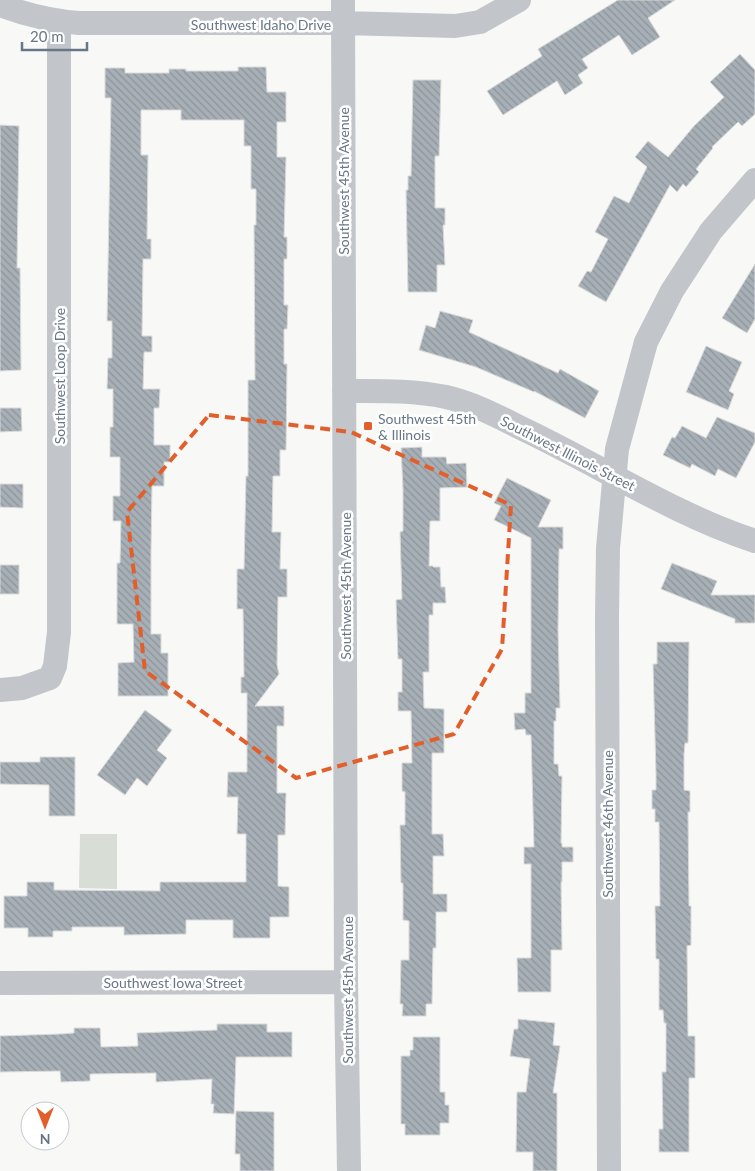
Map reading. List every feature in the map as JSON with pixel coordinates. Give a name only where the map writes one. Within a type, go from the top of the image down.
[{"type":"street","name":"Southwest 45th Avenue","points":[[343,0],[346,982],[349,1171]]},
{"type":"street","name":"Southwest Idaho Drive","points":[[0,5],[30,15],[59,21],[106,24],[455,26],[480,22],[519,0]]},
{"type":"street","name":"Southwest Loop Drive","points":[[0,690],[22,688],[50,678],[55,666],[59,632],[59,21]]},
{"type":"street","name":"Southwest 46th Avenue","points":[[609,1171],[606,617],[608,548],[614,478],[622,428],[646,342],[672,291],[711,230],[755,180]]},
{"type":"street","name":"Southwest Illinois Street","points":[[344,391],[425,393],[467,403],[559,446],[614,478],[723,530],[755,541]]},
{"type":"street","name":"Southwest Iowa Street","points":[[0,983],[346,982]]},
{"type":"highlighted area","points":[[209,415],[351,432],[511,505],[502,649],[454,734],[296,778],[145,671],[127,512]]},
{"type":"shaded area","points":[[80,834],[117,834],[117,889],[79,888]]},
{"type":"building","points":[[618,0],[675,0],[648,18],[660,37],[632,55],[619,35],[582,59],[588,68],[578,75],[583,83],[565,95],[557,81],[503,115],[487,91],[542,56],[538,49]]},
{"type":"building","points":[[740,54],[755,70],[755,114],[742,126],[738,122],[712,147],[696,169],[699,172],[686,187],[683,184],[677,192],[670,185],[606,302],[578,286],[587,271],[591,272],[608,239],[595,232],[614,196],[629,203],[647,167],[635,157],[648,141],[668,157],[694,126],[724,97],[710,82]]},
{"type":"building","points":[[238,67],[266,67],[267,92],[286,92],[286,122],[277,122],[277,157],[286,157],[284,237],[287,237],[287,259],[284,259],[284,305],[288,305],[287,329],[284,329],[284,364],[287,364],[286,450],[280,450],[280,476],[273,476],[272,532],[281,532],[280,569],[287,569],[287,597],[278,597],[277,665],[279,674],[255,706],[284,706],[284,726],[277,726],[277,793],[286,793],[285,835],[278,835],[278,886],[289,887],[289,917],[270,917],[270,938],[233,938],[233,920],[186,920],[186,934],[124,935],[124,927],[72,927],[72,931],[53,931],[53,937],[28,937],[28,928],[4,928],[4,896],[27,896],[27,882],[54,882],[54,890],[160,891],[160,882],[246,882],[246,834],[237,834],[238,797],[227,797],[228,772],[247,772],[247,693],[241,693],[241,677],[244,677],[243,609],[237,609],[237,569],[244,569],[246,476],[248,476],[248,380],[255,380],[254,225],[256,225],[256,189],[251,189],[251,146],[244,146],[244,120],[181,120],[181,110],[141,110],[141,155],[148,155],[147,239],[151,239],[151,259],[143,259],[142,336],[152,336],[152,352],[144,352],[143,389],[160,389],[159,408],[154,408],[154,445],[170,445],[170,462],[164,462],[164,486],[152,486],[151,634],[161,634],[161,653],[168,653],[168,696],[118,696],[118,663],[134,662],[133,624],[117,624],[117,563],[120,563],[121,521],[113,521],[113,496],[120,496],[120,457],[110,457],[110,427],[113,427],[113,389],[107,389],[108,358],[112,358],[112,321],[107,321],[111,98],[105,98],[105,68],[125,68],[125,73],[169,73],[169,69],[186,69],[186,71],[238,71]]},
{"type":"building","points":[[413,80],[441,80],[439,156],[435,156],[435,208],[445,208],[445,225],[443,225],[445,265],[437,265],[437,292],[408,292],[406,190],[408,190],[408,176],[411,176]]},
{"type":"building","points":[[0,125],[19,126],[17,268],[20,268],[21,370],[0,371]]},
{"type":"building","points":[[755,264],[755,319],[747,333],[722,318]]},
{"type":"building","points":[[440,311],[473,320],[469,332],[558,373],[560,369],[599,391],[585,418],[534,391],[476,367],[419,350],[426,325],[435,328]]},
{"type":"building","points":[[706,346],[742,362],[729,391],[734,394],[728,410],[686,392]]},
{"type":"building","points":[[0,408],[21,408],[22,431],[0,432]]},
{"type":"building","points":[[717,417],[755,433],[755,442],[736,478],[718,469],[715,476],[692,464],[690,468],[663,455],[672,437],[675,438],[682,426],[706,438]]},
{"type":"building","points":[[422,447],[422,457],[446,457],[447,464],[466,463],[467,487],[440,488],[440,521],[430,521],[429,566],[440,567],[441,587],[445,587],[446,603],[433,603],[433,615],[429,615],[429,672],[423,672],[424,708],[444,709],[444,753],[432,753],[432,834],[443,834],[444,856],[433,856],[433,894],[447,894],[447,912],[436,912],[436,948],[433,948],[432,1004],[426,1004],[426,1016],[402,1016],[403,1004],[400,1004],[401,960],[409,960],[409,921],[403,920],[403,883],[401,883],[400,825],[405,825],[405,792],[402,791],[402,763],[412,763],[411,711],[398,711],[398,692],[402,692],[402,659],[398,659],[396,600],[402,599],[400,532],[403,531],[403,489],[401,448]]},
{"type":"building","points":[[507,478],[551,500],[538,527],[563,527],[563,549],[559,549],[558,630],[560,708],[556,708],[556,721],[554,721],[554,764],[558,764],[559,776],[562,776],[561,843],[562,847],[573,847],[573,862],[562,862],[562,950],[551,950],[551,992],[518,992],[517,958],[531,958],[531,864],[524,864],[524,847],[534,847],[531,735],[526,735],[525,729],[515,730],[514,713],[525,713],[525,693],[531,693],[531,538],[494,520],[501,506],[494,503]]},
{"type":"building","points":[[0,484],[23,484],[23,508],[0,507]]},
{"type":"building","points":[[672,563],[717,581],[711,595],[755,595],[755,623],[735,623],[735,619],[661,589]]},
{"type":"building","points":[[0,565],[19,565],[19,594],[0,594]]},
{"type":"building","points":[[657,642],[689,642],[688,743],[685,743],[684,754],[684,790],[690,791],[690,812],[688,812],[691,945],[687,946],[688,1036],[695,1036],[695,1078],[689,1078],[689,1152],[659,1152],[659,1129],[663,1129],[662,1072],[666,1072],[666,1023],[664,1023],[663,1010],[659,1010],[659,959],[656,959],[655,906],[660,906],[659,822],[655,822],[655,809],[652,809],[652,790],[656,790],[653,664],[657,664]]},
{"type":"building","points":[[145,710],[172,730],[157,750],[167,758],[147,786],[137,778],[125,795],[97,775]]},
{"type":"building","points":[[40,757],[75,757],[75,816],[49,816],[49,785],[0,784],[0,762],[40,762]]},
{"type":"building","points":[[518,1019],[555,1023],[553,1045],[560,1046],[553,1093],[557,1093],[557,1171],[533,1171],[533,1152],[516,1152],[517,1092],[526,1092],[530,1059],[510,1056],[514,1029],[518,1029]]},
{"type":"building","points":[[217,1024],[267,1024],[267,1032],[292,1032],[292,1057],[236,1057],[234,1114],[213,1113],[214,1104],[211,1104],[212,1079],[156,1082],[156,1073],[90,1074],[90,1081],[61,1082],[60,1071],[0,1072],[0,1036],[74,1033],[74,1028],[100,1028],[101,1047],[138,1046],[137,1033],[217,1030]]},
{"type":"building","points":[[413,1037],[440,1037],[440,1092],[445,1092],[445,1105],[449,1105],[449,1123],[440,1123],[440,1135],[405,1135],[405,1124],[401,1124],[401,1056],[410,1056],[410,1050],[413,1050]]},
{"type":"building","points":[[236,1111],[274,1112],[274,1171],[240,1171],[240,1154],[235,1154]]},
{"type":"place","name":"Southwest 45th & Illinois","points":[[368,426]]}]
